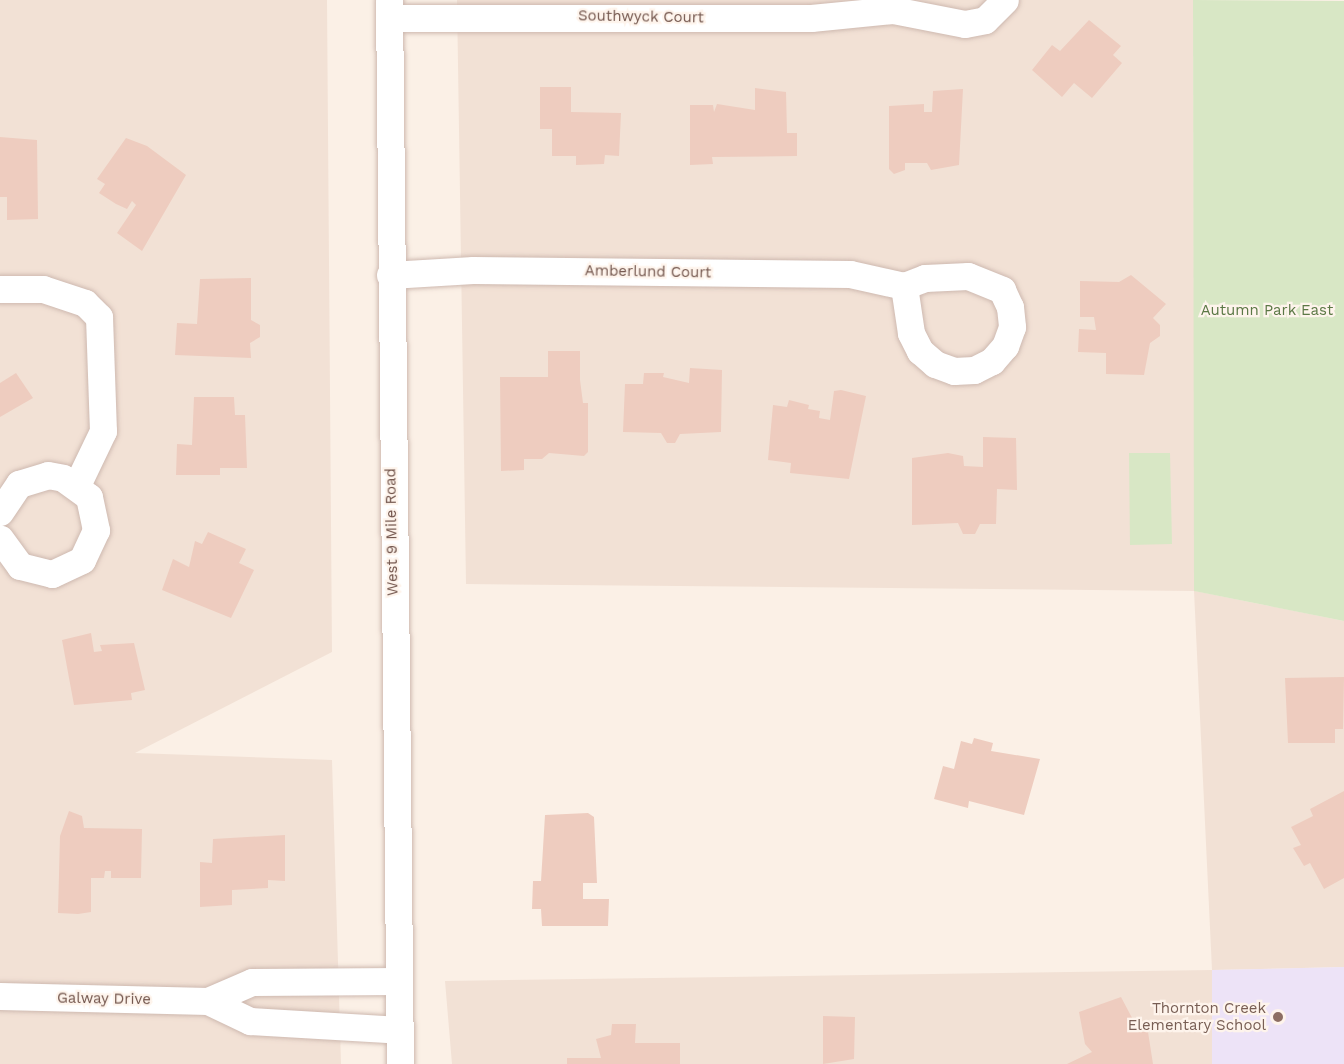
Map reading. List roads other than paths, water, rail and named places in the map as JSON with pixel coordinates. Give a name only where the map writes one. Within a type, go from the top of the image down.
[{"type":"street","name":"Southwyck Court","points":[[389,9],[811,18],[895,5],[965,24],[985,20],[1005,0]]},
{"type":"street","name":"West 9 Mile Road","points":[[389,9],[400,1064]]},
{"type":"street","name":"Amberlund Court","points":[[390,275],[473,270],[850,274],[904,286]]},
{"type":"street","points":[[0,289],[43,289],[85,303],[99,317],[103,431],[77,485]]},
{"type":"street","points":[[0,512],[8,495],[32,477],[48,475],[77,485],[89,497],[96,530],[82,560],[52,574],[35,572],[8,554],[0,538]]},
{"type":"street","name":"Galway Drive","points":[[208,1001],[252,982],[399,981]]},
{"type":"street","name":"Galway Drive","points":[[0,996],[208,1001],[250,1021],[400,1030]]},
{"type":"place","name":"Thornton Creek Elementary School","points":[[1278,1017]]},
{"type":"park label","name":"Autumn Park East","points":[[1267,311]]}]
